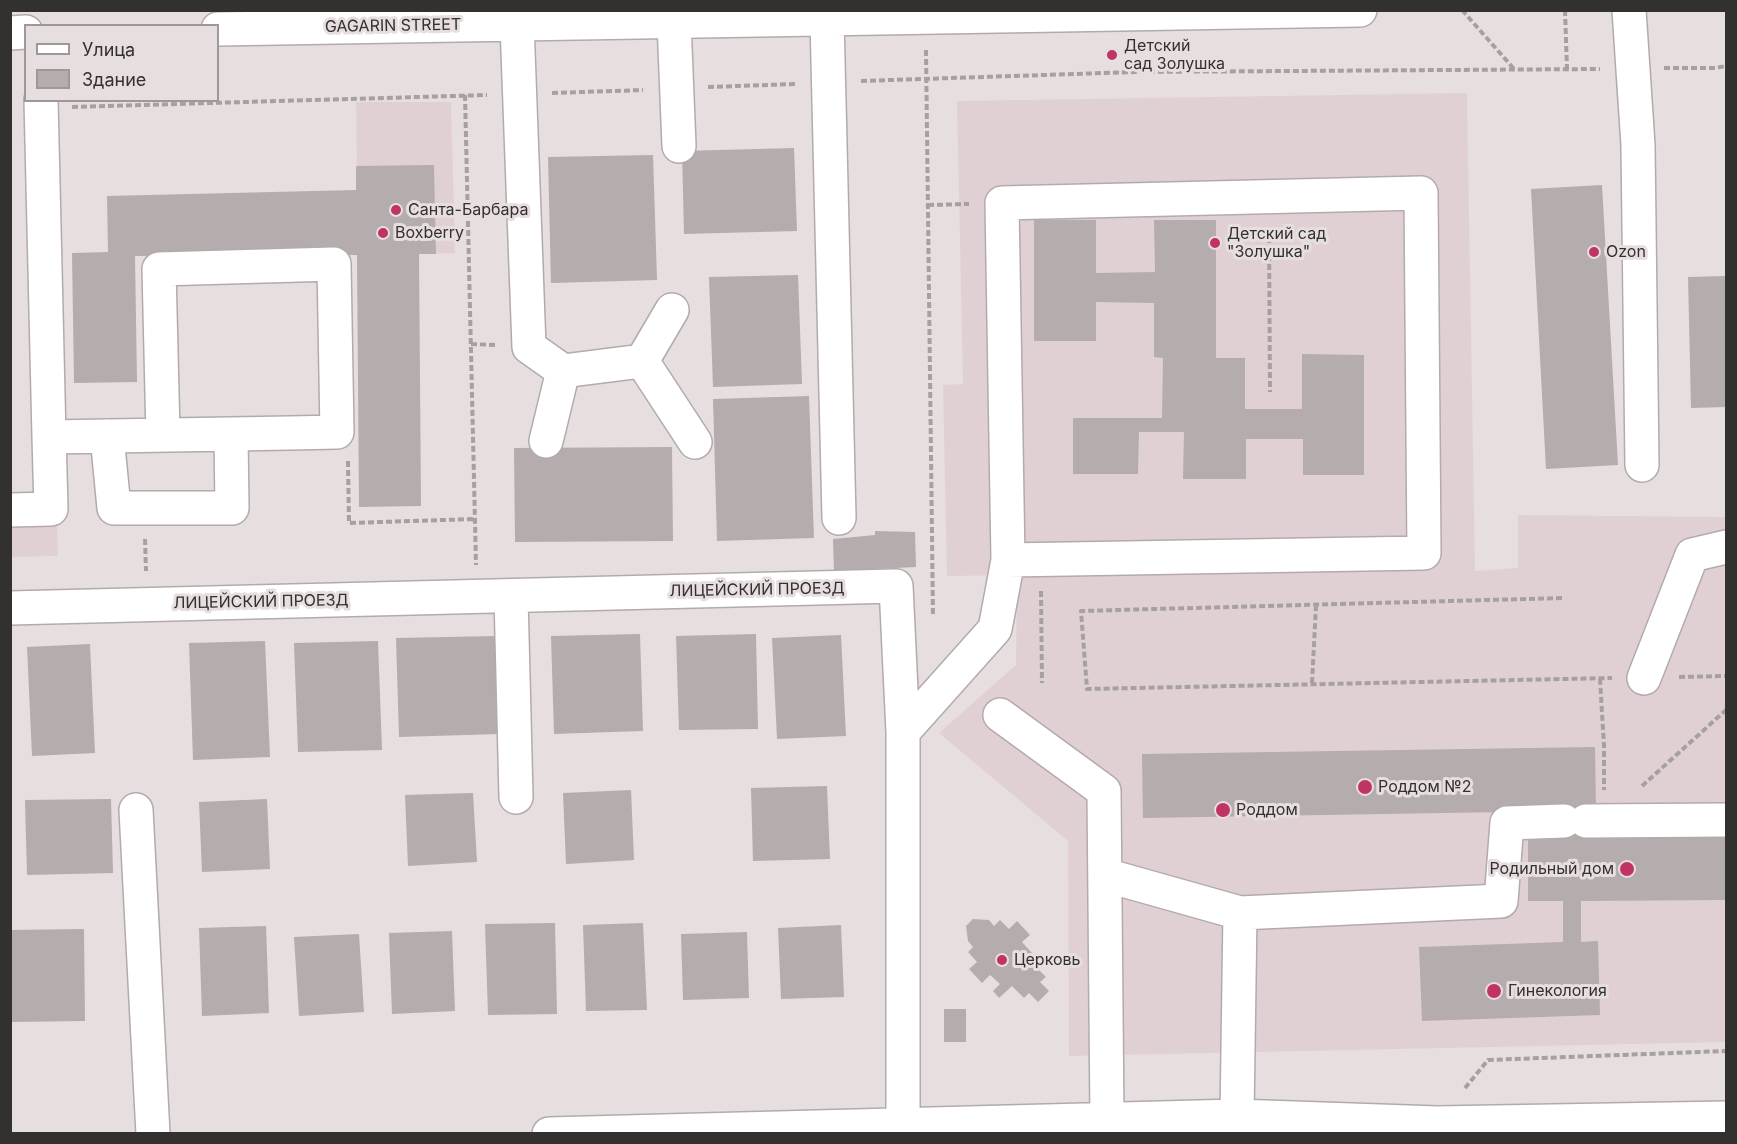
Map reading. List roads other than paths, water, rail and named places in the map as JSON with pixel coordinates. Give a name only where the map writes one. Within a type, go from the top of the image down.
[{"type":"street","name":"GAGARIN STREET","points":[[219,29],[1060,13],[1360,10]]},
{"type":"street","points":[[1629,10],[1638,145],[1642,465]]},
{"type":"street","points":[[827,19],[839,518]]},
{"type":"street","points":[[674,22],[679,147]]},
{"type":"street","points":[[517,24],[529,347],[563,371],[642,361]]},
{"type":"street","points":[[10,510],[51,509],[41,104]]},
{"type":"street","points":[[903,1125],[903,732],[995,629],[1008,560],[1002,203],[1421,193],[1424,553],[1008,560]]},
{"type":"street","points":[[49,437],[337,432],[334,264],[159,269],[163,435]]},
{"type":"street","points":[[642,361],[672,310]]},
{"type":"street","points":[[642,361],[695,442]]},
{"type":"street","points":[[546,441],[563,371]]},
{"type":"street","points":[[107,436],[114,508],[232,508],[231,434]]},
{"type":"street","points":[[1644,678],[1692,555],[1726,547]]},
{"type":"street","name":"ЛИЦЕЙСКИЙ ПРОЕЗД","points":[[10,608],[896,586],[903,732]]},
{"type":"street","points":[[511,596],[516,797]]},
{"type":"street","points":[[1000,715],[1104,791],[1107,1120]]},
{"type":"street","points":[[136,810],[153,1134]]},
{"type":"street","points":[[1105,875],[1240,913],[1501,901],[1507,823],[1726,820]]},
{"type":"street","points":[[1240,913],[1248,1125]]},
{"type":"street","points":[[549,1134],[852,1130],[903,1125],[992,1128],[1107,1120],[1248,1125],[1726,1118]]},
{"type":"place","name":"Детский сад Золушка","points":[[1112,55]]},
{"type":"place","name":"Санта-Барбара","points":[[396,210]]},
{"type":"place","name":"Boxberry","points":[[383,233]]},
{"type":"place","name":"Детский сад \"Золушка\"","points":[[1215,243]]},
{"type":"place","name":"Ozon","points":[[1594,252]]},
{"type":"place","name":"Роддом №2","points":[[1365,787]]},
{"type":"place","name":"Роддом","points":[[1223,810]]},
{"type":"place","name":"Родильный дом","points":[[1627,869]]},
{"type":"place","name":"Церковь","points":[[1002,960]]},
{"type":"place","name":"Гинекология","points":[[1494,991]]}]
